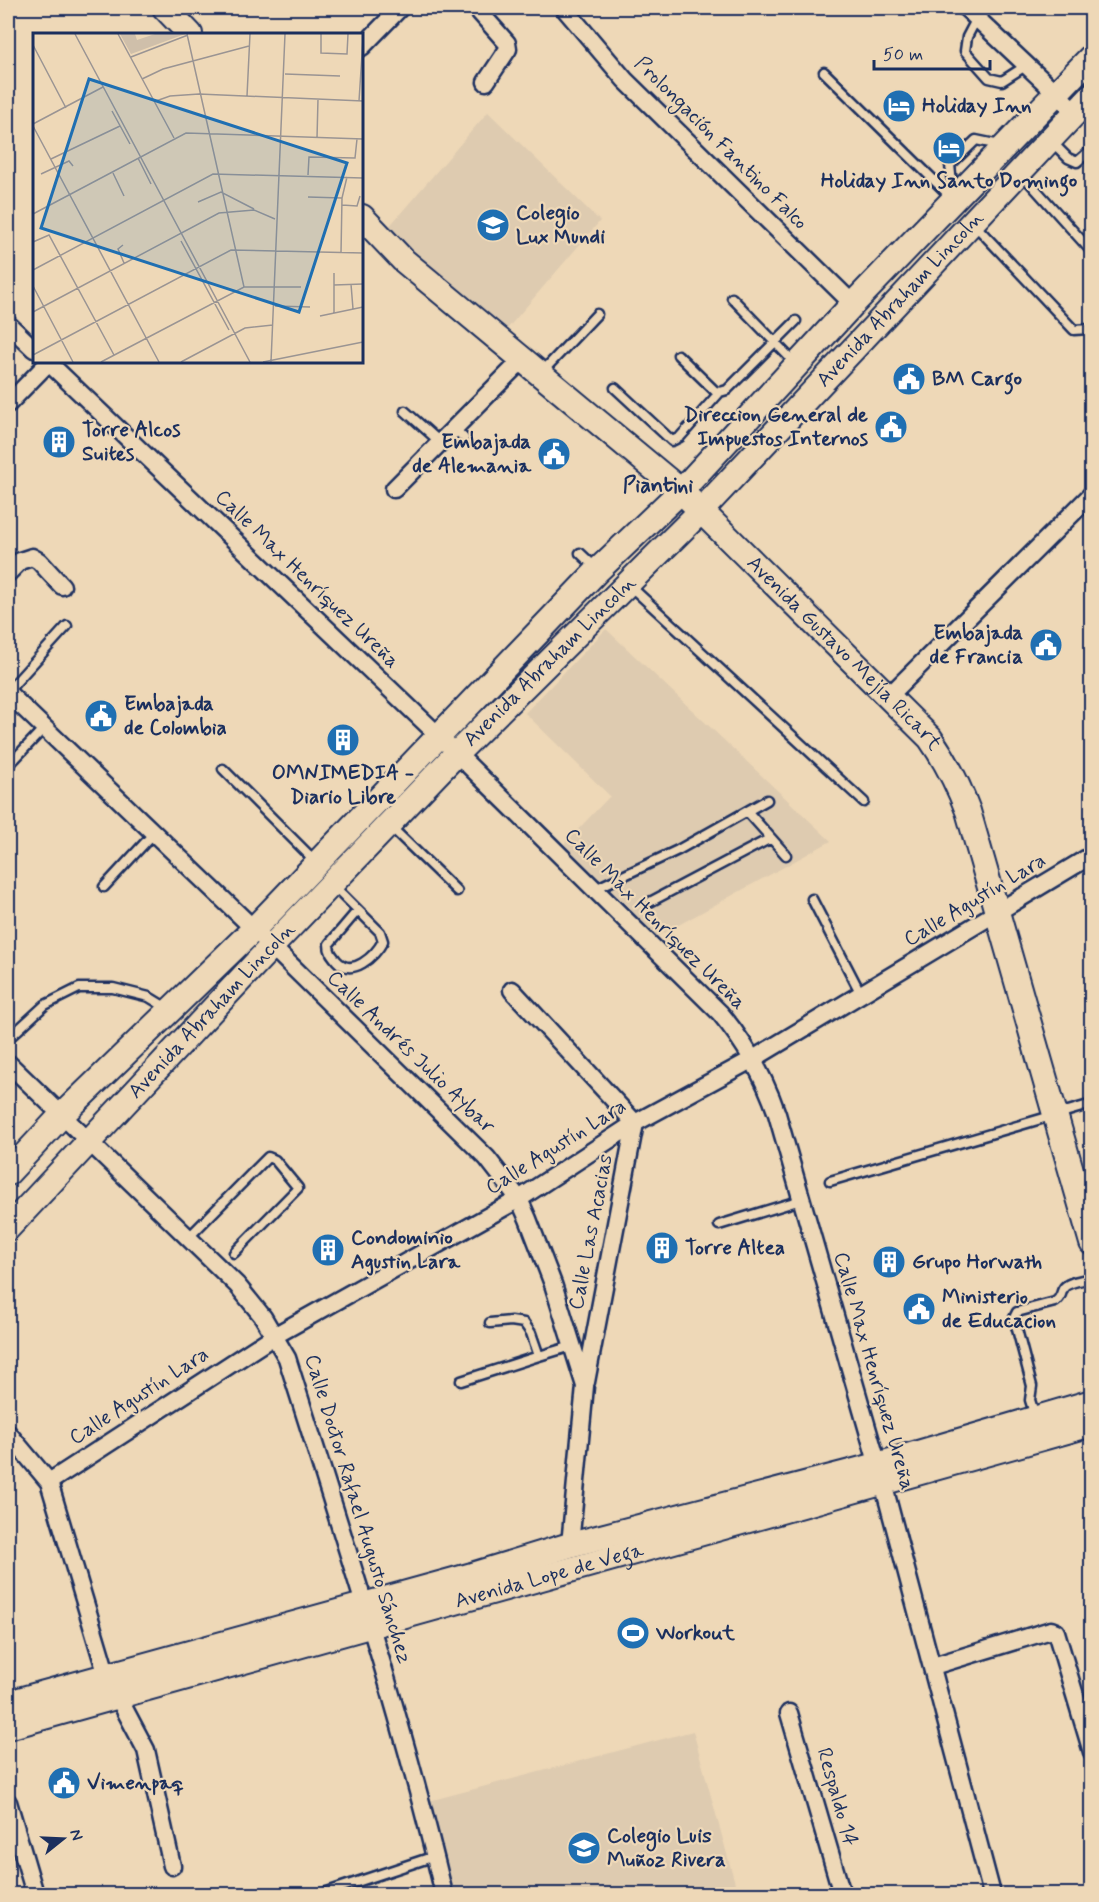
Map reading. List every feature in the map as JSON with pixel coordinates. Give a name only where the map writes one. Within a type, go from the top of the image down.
[{"type":"main road","points":[[165,8],[189,33]]},
{"type":"main road","name":"Avenida Abraham Lincoln","points":[[8,1173],[62,1115],[254,929],[598,570],[681,491],[853,304],[1092,56]]},
{"type":"main road","name":"Avenida Abraham Lincoln","points":[[8,1228],[272,946],[456,754],[700,512],[1083,103]]},
{"type":"main road","name":"Avenida Gustavo Mejía Ricart","points":[[363,218],[403,260],[681,491],[930,738],[946,761],[959,786],[968,811],[1092,1243]]},
{"type":"main road","name":"Avenida Lope de Vega","points":[[8,1726],[112,1686],[368,1615],[678,1538],[880,1474],[1036,1418],[1092,1402]]},
{"type":"main road","name":"Avenida Lope de Vega","points":[[368,1615],[472,1575],[570,1545],[1092,1424]]},
{"type":"main road","name":"Avenida Lope de Vega","points":[[8,1703],[112,1686]]},
{"type":"street","points":[[363,46],[400,8]]},
{"type":"street","points":[[476,8],[507,43],[508,49],[486,82]]},
{"type":"street","name":"Prolongación Fantino Falco","points":[[564,8],[625,80],[853,304]]},
{"type":"street","points":[[971,13],[1056,92],[1083,103]]},
{"type":"street","points":[[8,324],[33,348]]},
{"type":"street","points":[[8,404],[47,363]]},
{"type":"street","name":"Calle Max Henríquez Ureña","points":[[49,363],[439,736],[720,1013],[738,1034],[768,1088],[777,1114],[933,1666],[992,1894]]},
{"type":"street","points":[[394,489],[440,442],[459,433],[531,367]]},
{"type":"street","points":[[888,697],[1092,494]]},
{"type":"street","points":[[8,573],[20,561],[32,557],[39,561],[62,586]]},
{"type":"street","name":"Calle Andrés Julio Aybar","points":[[8,692],[272,946],[487,1158],[519,1199],[553,1284],[585,1386],[570,1545]]},
{"type":"street","name":"Calle Agustín Lara","points":[[49,1482],[274,1336],[519,1199],[635,1123],[753,1059],[1092,855]]},
{"type":"street","points":[[512,990],[635,1123]]},
{"type":"street","name":"Calle Doctor Rafael Augusto Sánchez","points":[[8,1063],[237,1285],[263,1317],[287,1358],[368,1615],[412,1766],[444,1894]]},
{"type":"street","name":"Calle Las Acacias","points":[[585,1386],[635,1123]]},
{"type":"street","points":[[8,1433],[49,1482],[112,1686],[146,1750],[172,1866]]},
{"type":"street","points":[[933,1666],[1051,1630],[1056,1632],[1092,1752]]},
{"type":"street","name":"Respaldo 14","points":[[789,1713],[842,1894]]},
{"type":"street","points":[[8,1802],[35,1894]]},
{"type":"lane","points":[[971,13],[964,51],[989,78],[1002,81],[1027,65]]},
{"type":"lane","points":[[824,72],[954,200]]},
{"type":"lane","points":[[1049,139],[1068,158],[1077,162],[1092,149]]},
{"type":"lane","points":[[1019,171],[1092,252]]},
{"type":"lane","points":[[972,222],[1074,330],[1092,327]]},
{"type":"lane","points":[[732,298],[797,365]]},
{"type":"lane","points":[[531,367],[597,314]]},
{"type":"lane","points":[[678,355],[715,391],[727,390],[796,321]]},
{"type":"lane","points":[[615,388],[672,441],[680,437],[720,392]]},
{"type":"lane","points":[[405,411],[440,442]]},
{"type":"lane","points":[[580,553],[598,570]]},
{"type":"lane","points":[[628,584],[864,802]]},
{"type":"lane","points":[[8,692],[67,626]]},
{"type":"lane","points":[[8,766],[44,728]]},
{"type":"lane","points":[[223,769],[317,863]]},
{"type":"lane","points":[[595,890],[678,850],[767,800]]},
{"type":"lane","points":[[747,812],[786,855]]},
{"type":"lane","points":[[388,825],[457,891]]},
{"type":"lane","points":[[104,887],[154,833]]},
{"type":"lane","points":[[650,902],[771,838]]},
{"type":"lane","points":[[332,884],[358,910],[380,932],[383,941],[379,948],[358,966],[350,968],[342,966],[329,952],[329,944],[358,910]]},
{"type":"lane","points":[[812,899],[861,994]]},
{"type":"lane","points":[[8,1040],[45,1005],[79,988],[122,990],[149,997],[170,1010]]},
{"type":"lane","points":[[830,1181],[1092,1104]]},
{"type":"lane","points":[[188,1238],[268,1157],[274,1160],[298,1188],[234,1253]]},
{"type":"lane","points":[[719,1225],[801,1200]]},
{"type":"lane","points":[[1036,1418],[1030,1400],[1032,1386],[1016,1333],[1014,1318],[1017,1312],[1056,1302],[1066,1285],[1092,1278]]},
{"type":"lane","points":[[490,1323],[511,1321],[524,1323],[531,1333],[539,1356]]},
{"type":"lane","points":[[461,1381],[572,1346]]},
{"type":"lane","points":[[321,1894],[435,1856]]},
{"type":"shaded area","name":"Colegio Lux Mundi","points":[[488,112],[600,221],[507,329],[387,229]]},
{"type":"shaded area","points":[[606,629],[831,841],[655,938],[564,844],[610,796],[525,713]]},
{"type":"shaded area","name":"Colegio Luis Muñoz Rivera","points":[[693,1731],[738,1894],[456,1894],[429,1801]]},
{"type":"place","name":"Holiday Inn","points":[[899,106]]},
{"type":"place","name":"Holiday Inn Santo Domingo","points":[[949,148]]},
{"type":"place","name":"Colegio Lux Mundi","points":[[493,225]]},
{"type":"place","name":"BM Cargo","points":[[909,379]]},
{"type":"place","name":"Direccion General de Impuestos Internos","points":[[891,427]]},
{"type":"place","name":"Torre Alcos Suites","points":[[59,442]]},
{"type":"place","name":"Embajada de Alemania","points":[[554,454]]},
{"type":"place","name":"Embajada de Francia","points":[[1046,645]]},
{"type":"place","name":"Embajada de Colombia","points":[[101,716]]},
{"type":"place","name":"OMNIMEDIA - Diario Libre","points":[[343,740]]},
{"type":"place","name":"Torre Altea","points":[[662,1248]]},
{"type":"place","name":"Condominio Agustin Lara","points":[[328,1250]]},
{"type":"place","name":"Grupo Horwath","points":[[889,1262]]},
{"type":"place","name":"Ministerio de Educacion","points":[[919,1309]]},
{"type":"place","name":"Workout","points":[[633,1633]]},
{"type":"place","name":"Vimenpaq","points":[[64,1783]]},
{"type":"place","name":"Colegio Luis Muñoz Rivera","points":[[584,1848]]},
{"type":"district","name":"Piantini","points":[[658,486]]}]
